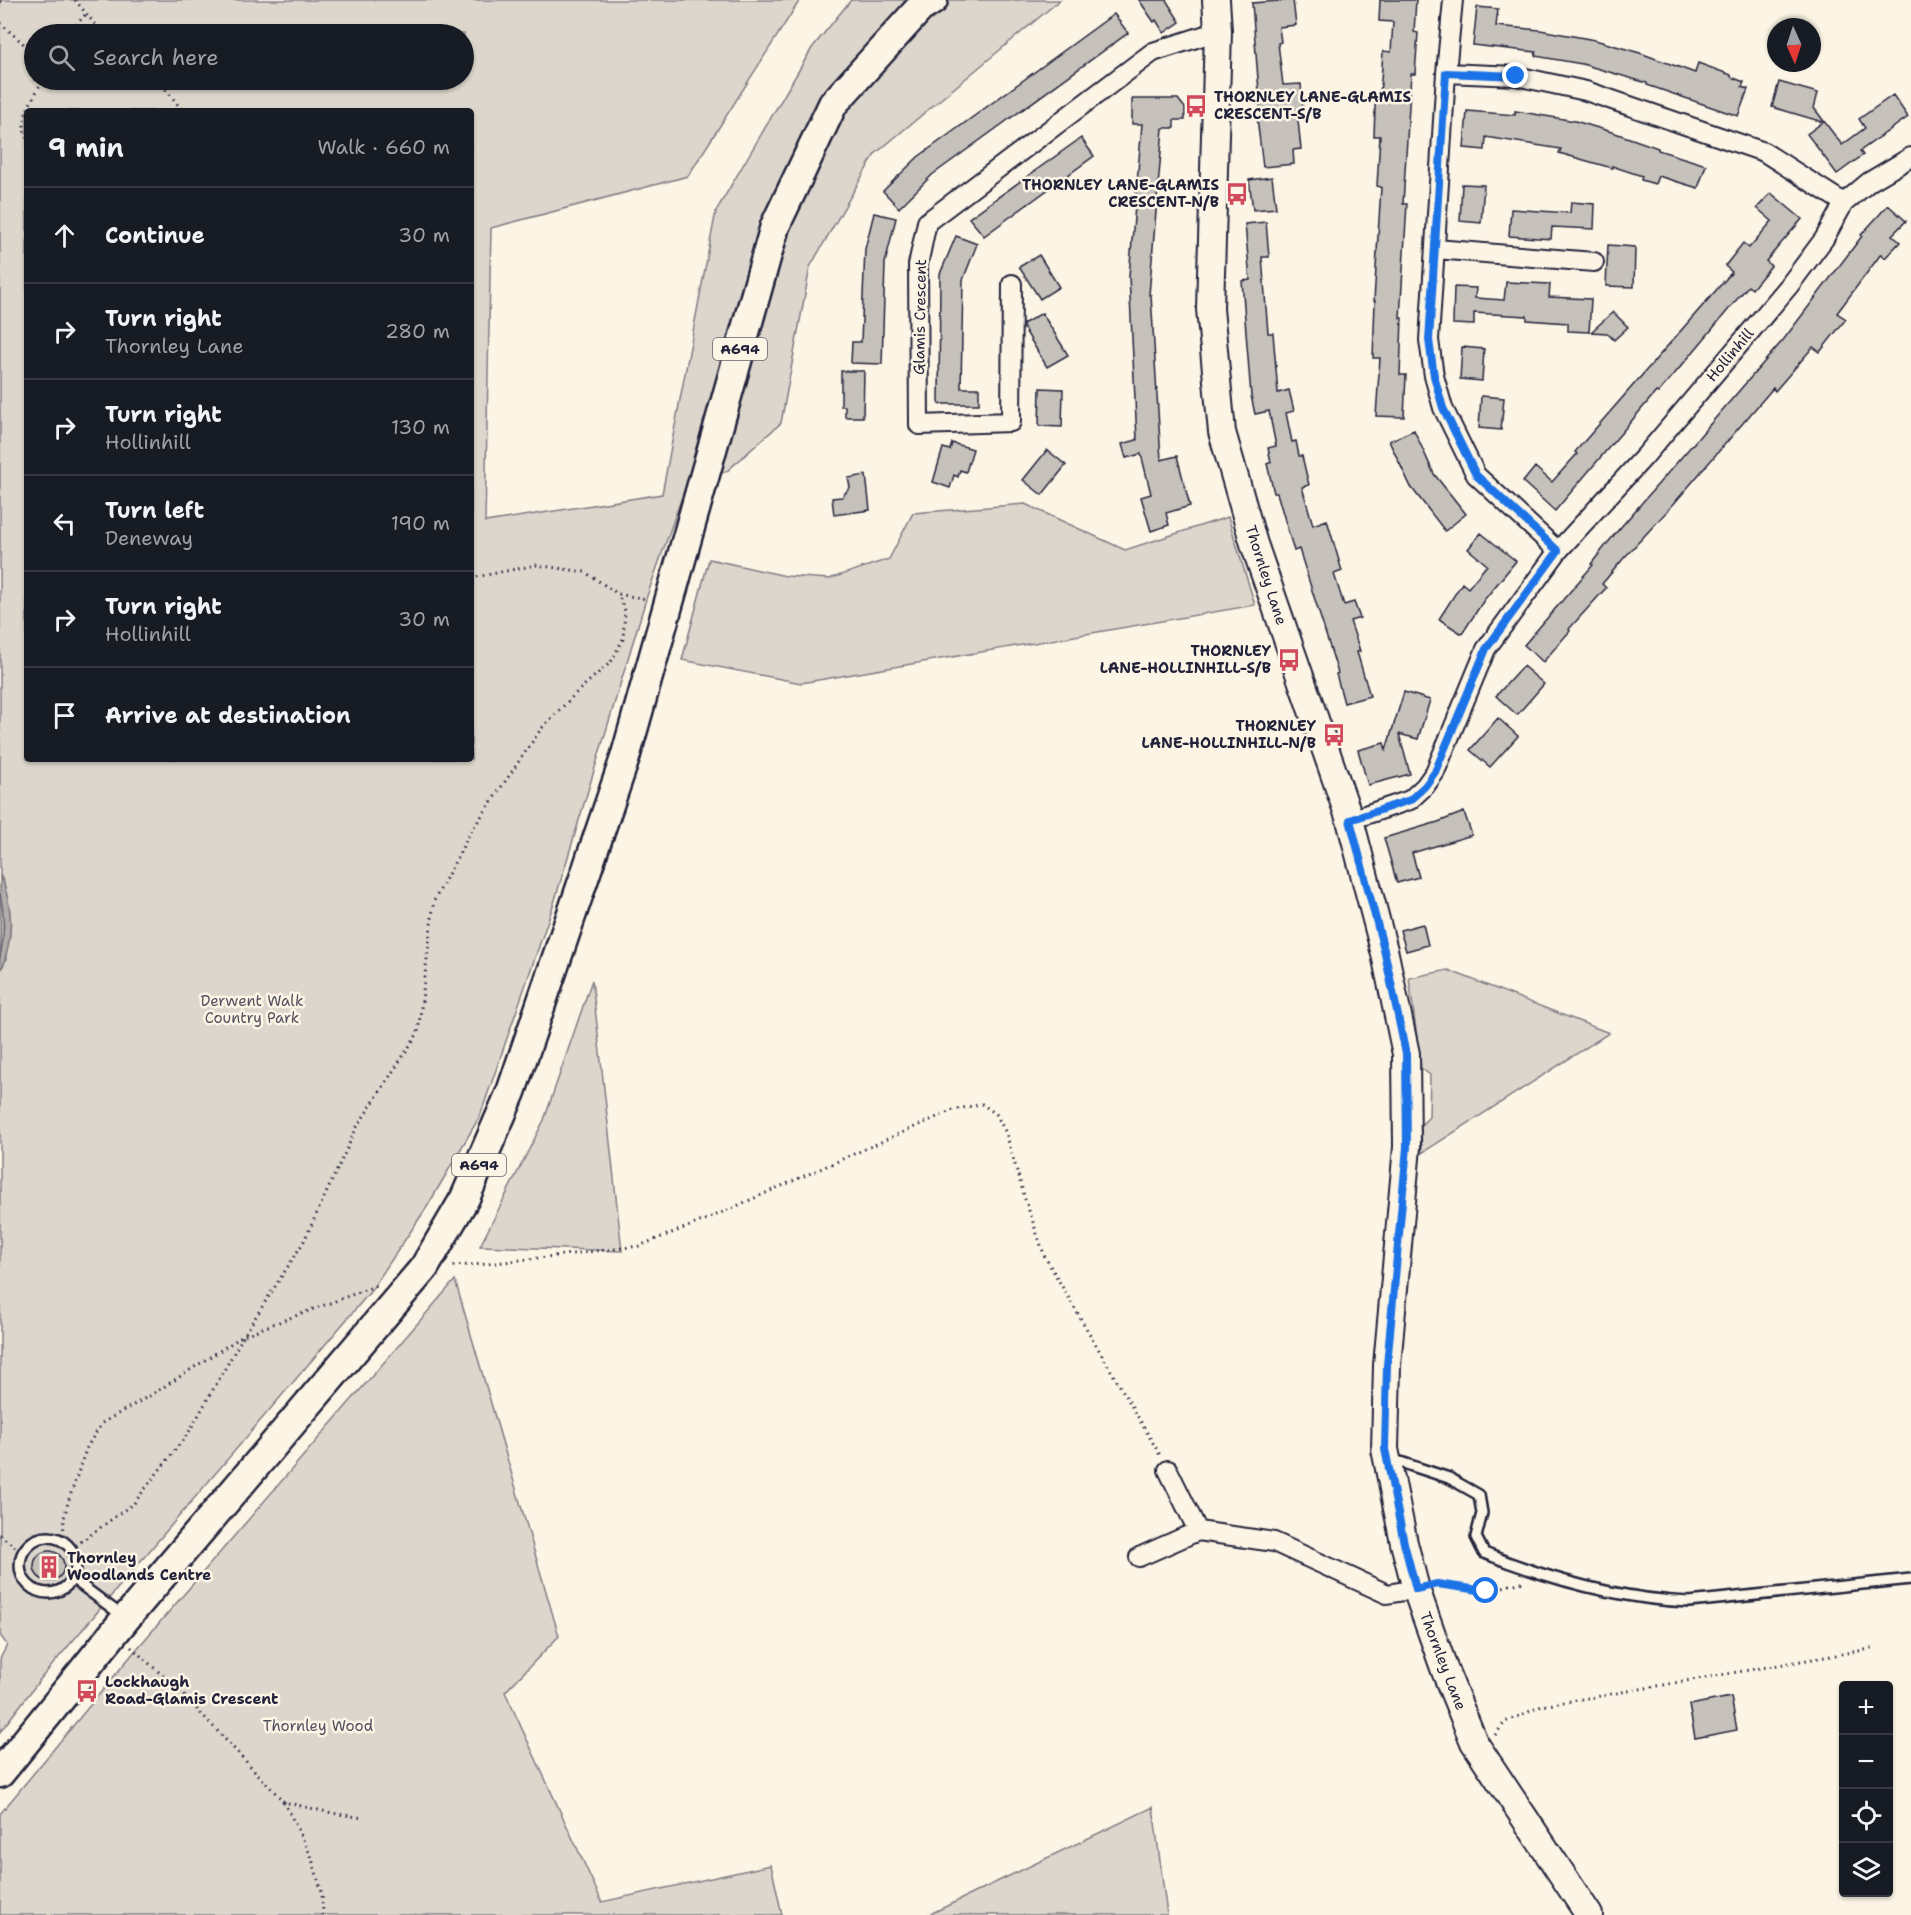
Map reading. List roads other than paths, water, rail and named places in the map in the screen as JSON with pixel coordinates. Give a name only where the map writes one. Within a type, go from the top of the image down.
[{"type":"main road","name":"A694","points":[[0,1773],[126,1618],[424,1268],[465,1198],[511,1092],[625,758],[775,226],[833,104],[920,9],[933,0]]},
{"type":"street","name":"Thornley Lane","points":[[1216,0],[1218,31],[1210,309],[1222,432],[1254,544],[1350,820],[1385,954],[1406,1054],[1407,1147],[1387,1365],[1385,1449],[1416,1589],[1445,1671],[1478,1748],[1589,1915]]},
{"type":"street","points":[[1453,0],[1446,73],[1429,340],[1434,376],[1443,408],[1476,475],[1558,551]]},
{"type":"street","name":"Glamis Crescent","points":[[1012,284],[1011,422],[919,425],[918,265],[927,222],[1153,52],[1218,31]]},
{"type":"street","points":[[1446,73],[1516,76],[1587,91],[1764,152],[1844,203],[1869,182],[1911,157]]},
{"type":"street","name":"Hollinhill","points":[[1350,820],[1410,800],[1425,786],[1435,772],[1486,649],[1558,551],[1645,456],[1788,287],[1824,239],[1844,203]]},
{"type":"street","points":[[1436,249],[1594,262]]},
{"type":"street","points":[[1168,1470],[1198,1531]]},
{"type":"street","points":[[1139,1557],[1198,1531],[1275,1542],[1387,1593],[1416,1589]]},
{"type":"lane","points":[[1387,1458],[1449,1478],[1479,1495],[1482,1513],[1476,1537],[1484,1553],[1550,1576],[1621,1595],[1689,1602],[1911,1579]]},
{"type":"lane","points":[[52,1537],[63,1541],[75,1559],[76,1569],[73,1579],[58,1592],[37,1591],[27,1584],[21,1575],[20,1564],[23,1553],[30,1544],[40,1538],[52,1537]]},
{"type":"lane","points":[[73,1579],[126,1618]]},
{"type":"water","points":[[0,875],[10,911],[10,936],[0,972]]},
{"type":"place","name":"THORNLEY LANE-GLAMIS CRESCENT-S/B","points":[[1196,106]]},
{"type":"place","name":"THORNLEY LANE-GLAMIS CRESCENT-N/B","points":[[1237,194]]},
{"type":"place","name":"THORNLEY LANE-HOLLINHILL-S/B","points":[[1289,660]]},
{"type":"place","name":"THORNLEY LANE-HOLLINHILL-N/B","points":[[1334,735]]},
{"type":"place","name":"Thornley Woodlands Centre","points":[[49,1567]]},
{"type":"place","name":"Lockhaugh Road-Glamis Crescent","points":[[87,1691]]},
{"type":"park label","name":"Derwent Walk Country Park","points":[[252,1010]]},
{"type":"park label","name":"Thornley Wood","points":[[318,1726]]}]
